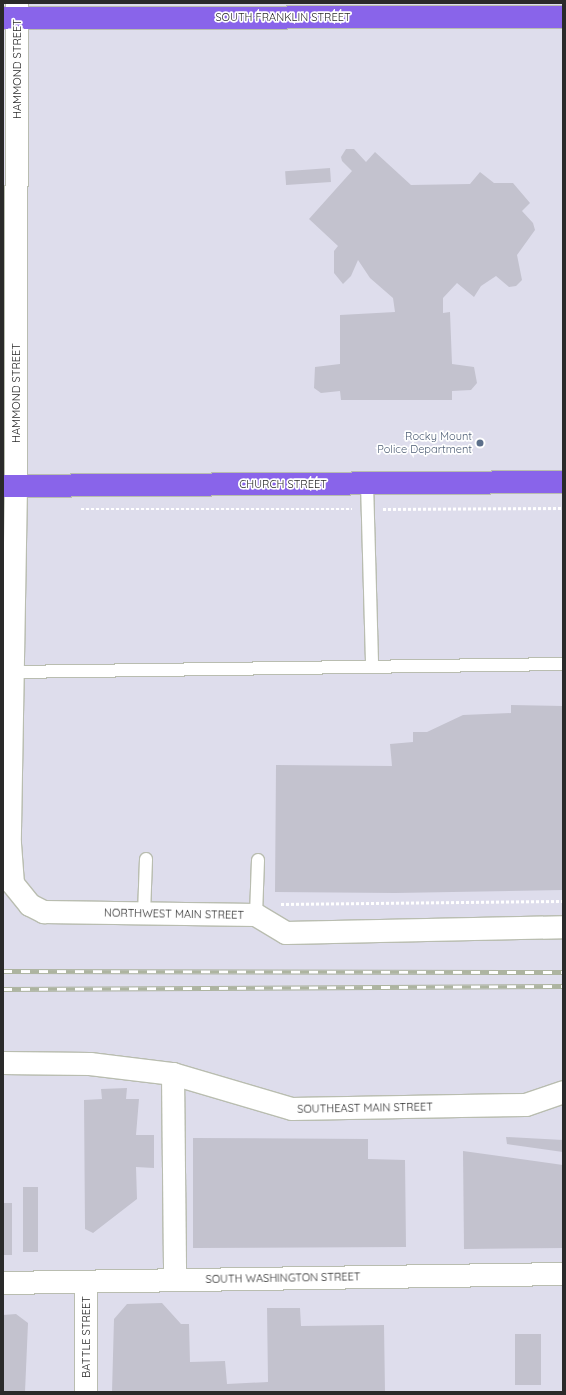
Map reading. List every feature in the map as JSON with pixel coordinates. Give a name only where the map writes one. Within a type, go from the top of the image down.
[{"type":"main road","name":"SOUTH FRANKLIN STREET","points":[[12,13],[96,10],[221,10],[563,17]]},
{"type":"main road","name":"CHURCH STREET","points":[[10,486],[563,482]]},
{"type":"street","name":"HAMMOND STREET","points":[[6,783],[12,672],[10,486],[12,13]]},
{"type":"street","name":"NORTHWEST MAIN STREET","points":[[6,783],[13,884],[30,905],[44,912],[256,915],[286,933],[563,927]]},
{"type":"street","name":"SOUTHEAST MAIN STREET","points":[[3,1063],[90,1064],[173,1074],[292,1109],[526,1105],[563,1092]]},
{"type":"street","points":[[173,1074],[175,1280]]},
{"type":"street","name":"SOUTH WASHINGTON STREET","points":[[3,1283],[563,1274]]},
{"type":"street","name":"BATTLE STREET","points":[[86,1282],[86,1392]]},
{"type":"lane","points":[[367,483],[372,667]]},
{"type":"lane","points":[[12,672],[563,664]]},
{"type":"lane","points":[[144,914],[146,859]]},
{"type":"lane","points":[[256,915],[258,860]]},
{"type":"path","points":[[77,509],[563,508]]},
{"type":"path","points":[[280,904],[563,901]]},
{"type":"building","points":[[346,149],[354,149],[366,162],[375,152],[411,185],[470,184],[480,172],[494,183],[513,183],[530,203],[522,211],[533,223],[535,230],[517,255],[522,280],[516,286],[509,287],[496,276],[481,286],[474,297],[457,283],[443,298],[443,313],[450,312],[452,364],[474,367],[477,383],[471,390],[452,391],[452,400],[341,400],[340,391],[321,393],[314,388],[315,367],[340,364],[340,315],[395,312],[393,298],[370,278],[358,260],[351,276],[343,284],[334,273],[334,251],[338,246],[309,219],[352,171],[342,161],[341,157]]},
{"type":"building","points":[[330,168],[331,182],[286,185],[285,171]]},
{"type":"building","points":[[511,705],[563,706],[563,890],[395,893],[275,892],[276,765],[392,766],[390,744],[413,742],[413,732],[427,732],[463,715],[511,713]]},
{"type":"building","points":[[127,1088],[126,1099],[139,1099],[136,1135],[154,1135],[154,1168],[136,1167],[137,1199],[93,1233],[85,1229],[84,1100],[102,1099],[101,1089]]},
{"type":"building","points":[[506,1137],[563,1140],[563,1152],[507,1144]]},
{"type":"building","points":[[193,1138],[368,1139],[368,1159],[405,1160],[406,1247],[193,1248]]},
{"type":"building","points":[[463,1151],[563,1165],[563,1248],[464,1249]]},
{"type":"building","points":[[23,1187],[38,1187],[38,1252],[23,1252]]},
{"type":"building","points":[[3,1203],[12,1203],[12,1255],[3,1255]]},
{"type":"building","points":[[162,1303],[181,1324],[189,1324],[190,1362],[225,1361],[227,1384],[268,1382],[267,1308],[300,1308],[301,1326],[384,1325],[385,1392],[112,1392],[114,1319],[127,1304]]},
{"type":"building","points":[[16,1314],[28,1323],[25,1392],[3,1392],[3,1315]]},
{"type":"building","points":[[515,1334],[541,1334],[541,1385],[515,1385]]},
{"type":"railway","points":[[3,971],[563,972]]},
{"type":"railway","points":[[3,989],[563,986]]},
{"type":"place","name":"Rocky Mount Police Department","points":[[480,443]]}]
